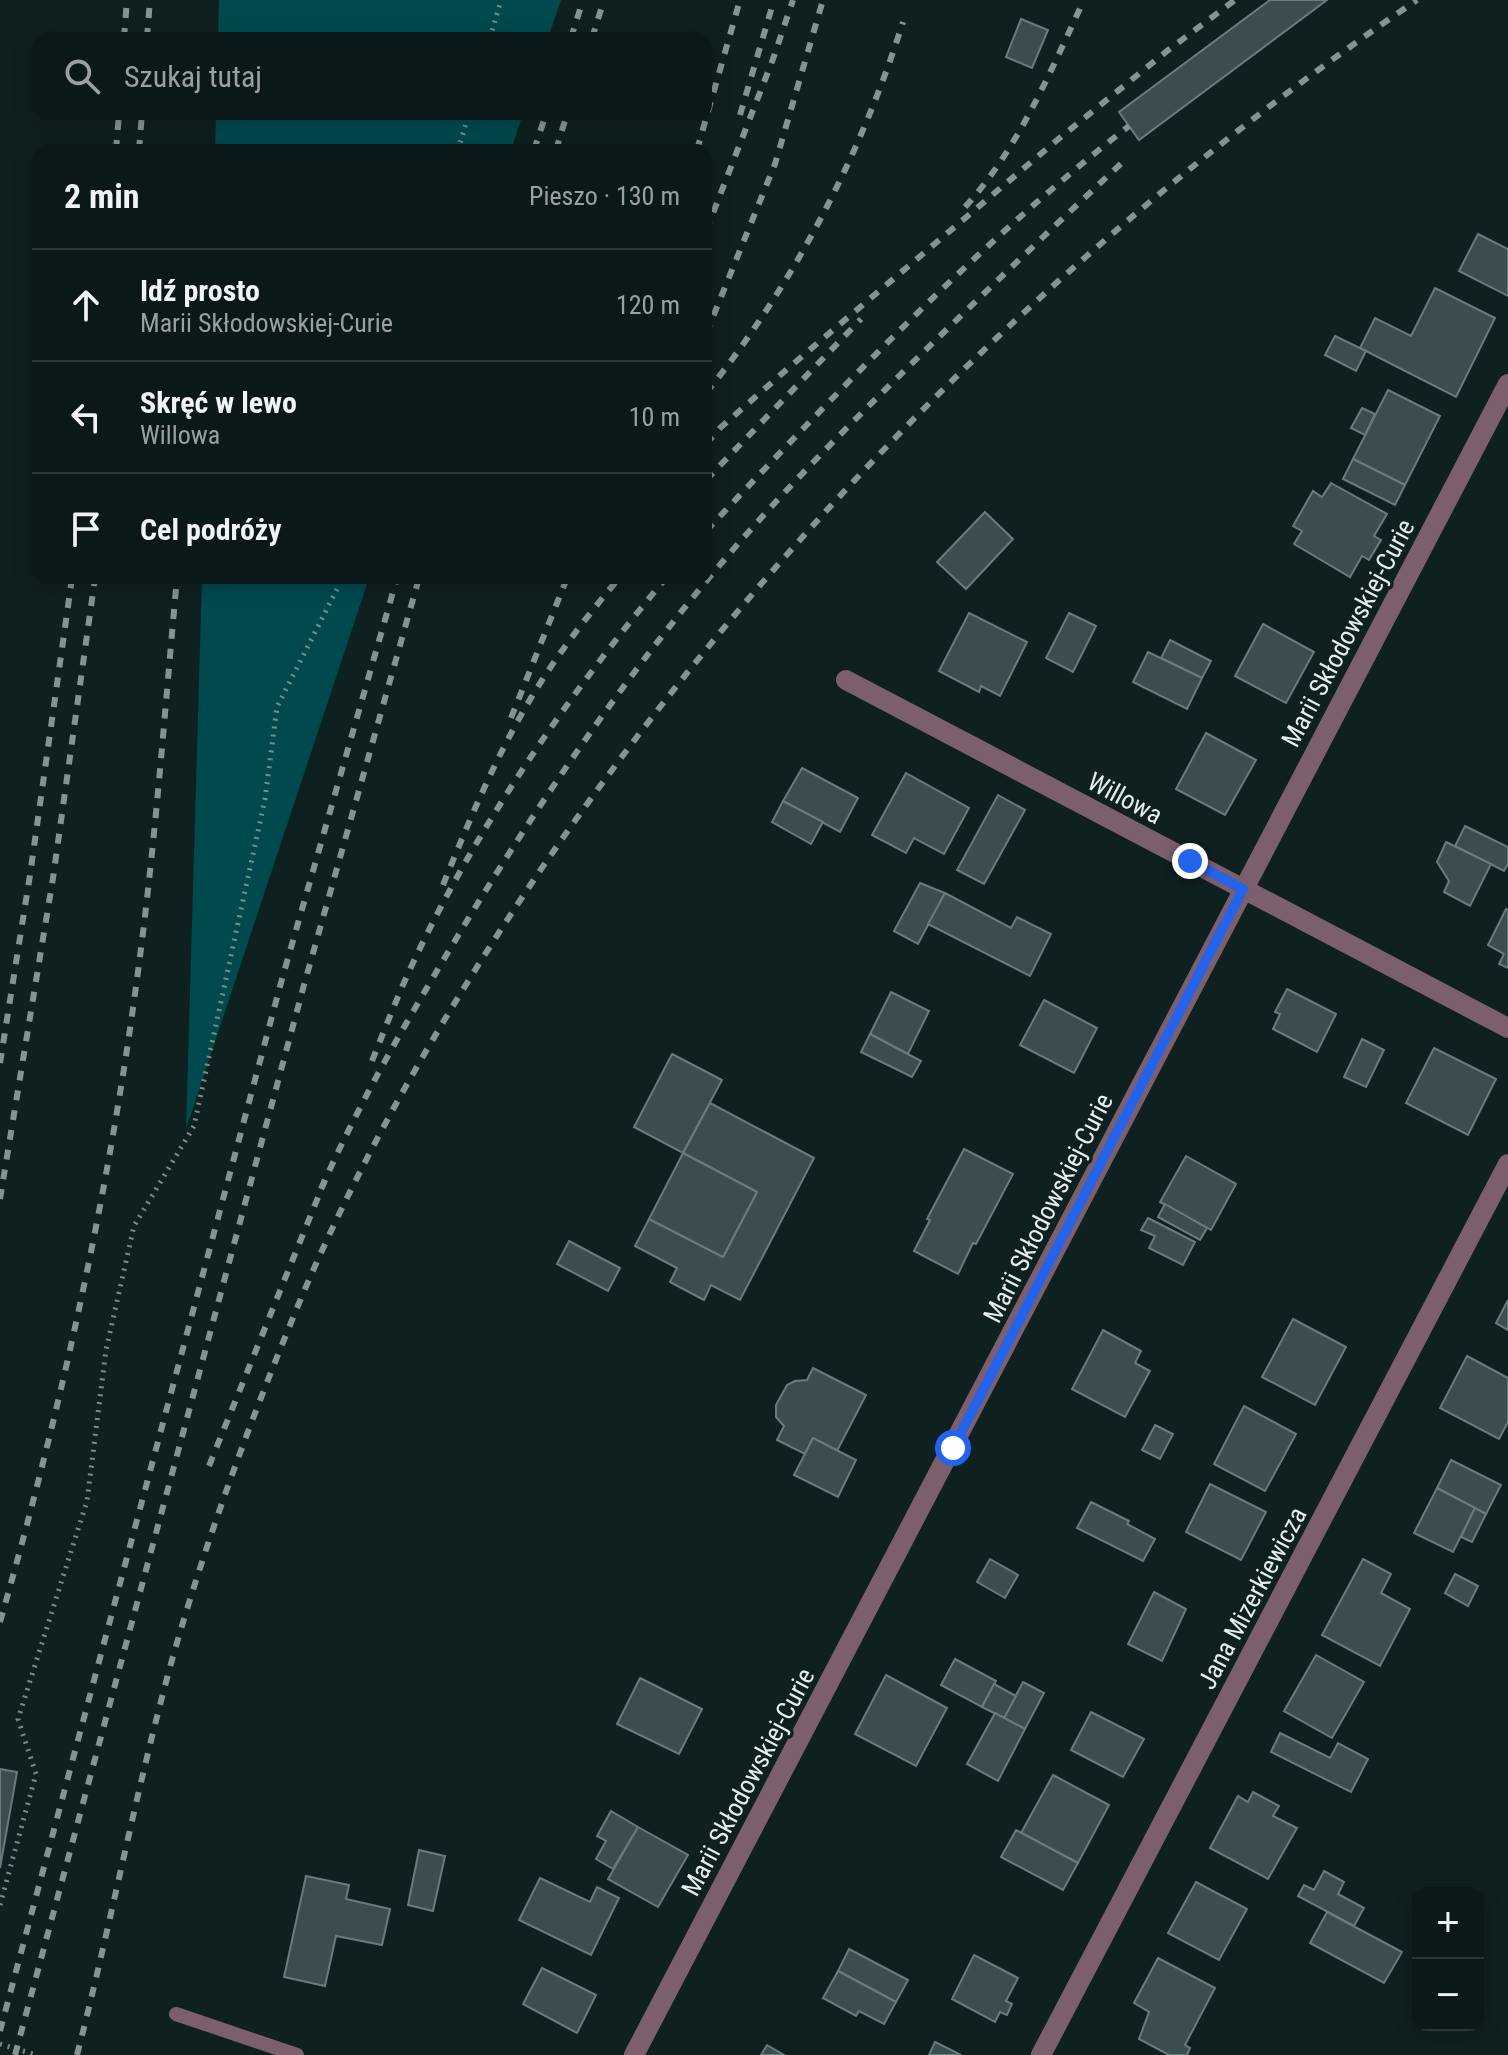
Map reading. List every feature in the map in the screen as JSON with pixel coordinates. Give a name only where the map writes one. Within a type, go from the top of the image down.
[{"type":"street","name":"Marii Skłodowskiej-Curie","points":[[634,2055],[1508,384]]},
{"type":"street","name":"Willowa","points":[[846,680],[1508,1028]]},
{"type":"street","name":"Jana Mizerkiewicza","points":[[1041,2055],[1508,1164]]},
{"type":"lane","points":[[176,2014],[297,2055]]},
{"type":"path","points":[[492,32],[501,0]]},
{"type":"path","points":[[460,144],[467,120]]},
{"type":"path","points":[[0,1905],[36,1774],[18,1719],[87,1501],[106,1350],[134,1226],[194,1126],[265,799],[277,707],[338,584]]},
{"type":"path","points":[[0,2044],[36,2055]]},
{"type":"shaded area","points":[[219,0],[561,0],[550,32],[218,32]]},
{"type":"shaded area","points":[[216,120],[521,120],[513,144],[215,144]]},
{"type":"shaded area","points":[[202,584],[367,584],[186,1129]]},
{"type":"building","points":[[1270,0],[1327,0],[1139,140],[1119,112]]},
{"type":"building","points":[[1021,19],[1048,30],[1032,68],[1006,57]]},
{"type":"building","points":[[1478,234],[1508,249],[1508,296],[1459,271]]},
{"type":"building","points":[[1435,288],[1495,318],[1456,397],[1360,348],[1375,318],[1411,336]]},
{"type":"building","points":[[1335,336],[1366,351],[1356,371],[1325,355]]},
{"type":"building","points":[[1388,390],[1440,416],[1405,485],[1353,459]]},
{"type":"building","points":[[1362,408],[1375,414],[1365,435],[1351,428]]},
{"type":"building","points":[[1353,459],[1405,485],[1395,505],[1343,479]]},
{"type":"building","points":[[1331,483],[1387,514],[1374,536],[1381,540],[1369,560],[1362,556],[1350,577],[1294,544],[1302,531],[1293,526],[1313,491],[1322,497]]},
{"type":"building","points":[[985,512],[1013,539],[966,589],[937,562]]},
{"type":"building","points":[[969,613],[1027,642],[1000,696],[981,686],[979,692],[939,671]]},
{"type":"building","points":[[1069,613],[1096,626],[1073,672],[1046,658]]},
{"type":"building","points":[[1263,624],[1314,652],[1286,703],[1235,676]]},
{"type":"building","points":[[1170,640],[1211,661],[1202,678],[1161,658]]},
{"type":"building","points":[[1148,652],[1202,678],[1187,709],[1133,682]]},
{"type":"building","points":[[1206,733],[1256,760],[1225,815],[1176,789]]},
{"type":"building","points":[[802,768],[858,798],[840,832],[783,801]]},
{"type":"building","points":[[906,773],[969,808],[944,854],[914,838],[906,853],[872,835]]},
{"type":"building","points":[[998,795],[1025,810],[984,884],[957,870]]},
{"type":"building","points":[[783,801],[823,822],[811,844],[772,822]]},
{"type":"building","points":[[1465,826],[1508,847],[1508,864],[1504,871],[1455,846]]},
{"type":"building","points":[[1446,842],[1491,864],[1470,906],[1444,892],[1449,881],[1437,862]]},
{"type":"building","points":[[920,883],[945,893],[918,944],[894,931]]},
{"type":"building","points":[[945,893],[1011,928],[1017,917],[1051,934],[1030,976],[928,924]]},
{"type":"building","points":[[1506,909],[1508,968],[1499,964],[1504,954],[1488,945]]},
{"type":"building","points":[[1287,989],[1336,1014],[1317,1052],[1273,1029],[1280,1014],[1275,1012]]},
{"type":"building","points":[[891,992],[929,1011],[908,1054],[870,1034]]},
{"type":"building","points":[[1044,1000],[1097,1028],[1074,1073],[1020,1045]]},
{"type":"building","points":[[870,1034],[921,1061],[912,1077],[861,1052]]},
{"type":"building","points":[[1362,1039],[1384,1050],[1366,1087],[1344,1077]]},
{"type":"building","points":[[1434,1048],[1496,1079],[1468,1135],[1406,1103]]},
{"type":"building","points":[[672,1054],[722,1080],[683,1153],[634,1127]]},
{"type":"building","points":[[710,1103],[814,1158],[740,1300],[711,1285],[704,1300],[670,1282],[677,1268],[635,1246],[649,1219],[723,1257],[757,1192],[683,1153]]},
{"type":"building","points":[[964,1149],[1013,1174],[958,1274],[914,1251],[930,1220],[927,1219]]},
{"type":"building","points":[[683,1153],[757,1192],[723,1257],[649,1219]]},
{"type":"building","points":[[1186,1156],[1236,1184],[1211,1230],[1160,1202]]},
{"type":"building","points":[[1165,1204],[1207,1228],[1200,1240],[1158,1217]]},
{"type":"building","points":[[1148,1218],[1195,1242],[1183,1265],[1149,1248],[1155,1236],[1141,1230]]},
{"type":"building","points":[[569,1241],[620,1268],[608,1291],[557,1264]]},
{"type":"building","points":[[1508,1300],[1508,1330],[1496,1323]]},
{"type":"building","points":[[1293,1319],[1346,1347],[1315,1405],[1262,1377]]},
{"type":"building","points":[[1103,1330],[1141,1351],[1135,1363],[1150,1371],[1125,1417],[1072,1389]]},
{"type":"building","points":[[1467,1356],[1508,1378],[1508,1422],[1499,1439],[1440,1408]]},
{"type":"building","points":[[813,1368],[866,1395],[837,1451],[813,1438],[805,1454],[777,1440],[784,1426],[776,1417],[776,1405],[787,1385],[807,1380]]},
{"type":"building","points":[[1244,1406],[1296,1434],[1265,1491],[1214,1464]]},
{"type":"building","points":[[1155,1425],[1173,1434],[1160,1459],[1142,1450]]},
{"type":"building","points":[[813,1438],[856,1460],[838,1497],[794,1475]]},
{"type":"building","points":[[1451,1460],[1501,1485],[1486,1514],[1437,1488]]},
{"type":"building","points":[[1210,1484],[1266,1512],[1241,1560],[1186,1532]]},
{"type":"building","points":[[1437,1488],[1475,1508],[1453,1552],[1414,1533]]},
{"type":"building","points":[[1091,1502],[1129,1521],[1127,1524],[1155,1539],[1143,1561],[1077,1528]]},
{"type":"building","points":[[1475,1508],[1486,1514],[1472,1542],[1461,1537]]},
{"type":"building","points":[[990,1559],[1018,1575],[1005,1598],[977,1582]]},
{"type":"building","points":[[1363,1559],[1391,1574],[1381,1593],[1410,1609],[1380,1666],[1322,1635]]},
{"type":"building","points":[[1455,1574],[1478,1586],[1468,1606],[1445,1593]]},
{"type":"building","points":[[1154,1592],[1186,1609],[1162,1661],[1128,1644]]},
{"type":"building","points":[[1316,1655],[1364,1682],[1332,1738],[1284,1711]]},
{"type":"building","points":[[955,1659],[996,1681],[982,1707],[941,1685]]},
{"type":"building","points":[[886,1675],[947,1708],[916,1766],[855,1734]]},
{"type":"building","points":[[640,1678],[702,1709],[679,1754],[617,1724]]},
{"type":"building","points":[[1023,1682],[1044,1693],[1025,1729],[1004,1718]]},
{"type":"building","points":[[994,1684],[1016,1696],[1004,1718],[982,1707]]},
{"type":"building","points":[[1091,1712],[1144,1739],[1123,1777],[1071,1750]]},
{"type":"building","points":[[995,1713],[1025,1729],[998,1781],[967,1764]]},
{"type":"building","points":[[1280,1733],[1330,1758],[1338,1743],[1368,1759],[1351,1792],[1271,1752]]},
{"type":"building","points":[[0,1769],[17,1772],[0,1868]]},
{"type":"building","points":[[1053,1775],[1109,1805],[1078,1863],[1021,1833]]},
{"type":"building","points":[[1253,1792],[1279,1806],[1273,1816],[1297,1828],[1268,1879],[1210,1848],[1238,1796],[1248,1802]]},
{"type":"building","points":[[611,1811],[638,1827],[613,1869],[596,1859],[606,1841],[597,1836]]},
{"type":"building","points":[[638,1827],[688,1855],[658,1907],[608,1879]]},
{"type":"building","points":[[1016,1830],[1078,1863],[1063,1890],[1001,1857]]},
{"type":"building","points":[[419,1850],[445,1856],[433,1911],[408,1905]]},
{"type":"building","points":[[1324,1871],[1344,1882],[1338,1894],[1364,1908],[1354,1926],[1298,1896],[1304,1885],[1314,1890]]},
{"type":"building","points":[[306,1876],[349,1885],[346,1899],[390,1909],[382,1945],[336,1936],[325,1986],[284,1977]]},
{"type":"building","points":[[540,1878],[590,1902],[597,1887],[619,1898],[591,1955],[519,1920]]},
{"type":"building","points":[[1196,1882],[1247,1909],[1219,1960],[1168,1933]]},
{"type":"building","points":[[1327,1912],[1402,1952],[1384,1983],[1310,1943]]},
{"type":"building","points":[[849,1949],[908,1980],[896,2002],[838,1971]]},
{"type":"building","points":[[974,1955],[1018,1978],[1006,2001],[1012,2004],[1007,2015],[1000,2012],[995,2022],[952,1999]]},
{"type":"building","points":[[1158,1958],[1215,1988],[1185,2045],[1190,2048],[1187,2055],[1169,2055],[1139,2039],[1149,2012],[1134,2003]]},
{"type":"building","points":[[542,1968],[596,1995],[577,2033],[523,2004]]},
{"type":"building","points":[[838,1971],[896,2002],[884,2024],[859,2011],[856,2016],[823,1998]]},
{"type":"building","points":[[935,2042],[961,2055],[929,2055]]},
{"type":"building","points":[[767,2045],[784,2055],[761,2055]]},
{"type":"railway","points":[[124,32],[127,0]]},
{"type":"railway","points":[[147,32],[150,0]]},
{"type":"railway","points":[[573,32],[583,0]]},
{"type":"railway","points":[[594,32],[604,0]]},
{"type":"railway","points":[[712,98],[740,0]]},
{"type":"railway","points":[[740,115],[774,0]]},
{"type":"railway","points":[[712,216],[793,0]]},
{"type":"railway","points":[[712,319],[775,164],[823,0]]},
{"type":"railway","points":[[965,207],[1002,160],[1017,135],[1046,82],[1084,0]]},
{"type":"railway","points":[[712,437],[793,364],[1056,141],[1235,0]]},
{"type":"railway","points":[[77,2055],[172,1660],[241,1450],[290,1325],[341,1210],[431,1042],[498,934],[625,753],[722,630],[825,512],[934,399],[1047,291],[1166,188],[1289,91],[1417,0]]},
{"type":"railway","points":[[712,385],[768,308],[822,216],[867,121],[903,22]]},
{"type":"railway","points":[[116,144],[118,120]]},
{"type":"railway","points":[[140,144],[142,120]]},
{"type":"railway","points":[[536,144],[544,120]]},
{"type":"railway","points":[[558,144],[565,120]]},
{"type":"railway","points":[[699,144],[706,120]]},
{"type":"railway","points":[[712,525],[858,372],[963,269],[1129,126]]},
{"type":"railway","points":[[712,574],[871,403],[1128,157]]},
{"type":"railway","points":[[712,474],[861,319]]},
{"type":"railway","points":[[0,1063],[71,584]]},
{"type":"railway","points":[[0,1199],[53,878],[94,584]]},
{"type":"railway","points":[[0,1622],[64,1378],[114,1131],[145,916],[176,584]]},
{"type":"railway","points":[[0,2031],[282,979],[395,584]]},
{"type":"railway","points":[[15,2055],[304,985],[417,584]]},
{"type":"railway","points":[[511,718],[565,584]]},
{"type":"railway","points":[[443,885],[478,802],[517,722],[556,659],[614,584]]},
{"type":"railway","points":[[372,1061],[438,913],[495,812],[594,668],[661,584]]},
{"type":"railway","points":[[321,1189],[383,1064],[484,894],[581,746],[704,584]]},
{"type":"railway","points":[[209,1466],[325,1180]]},
{"type":"route","points":[[953,1448],[1243,889],[1190,861]]}]
